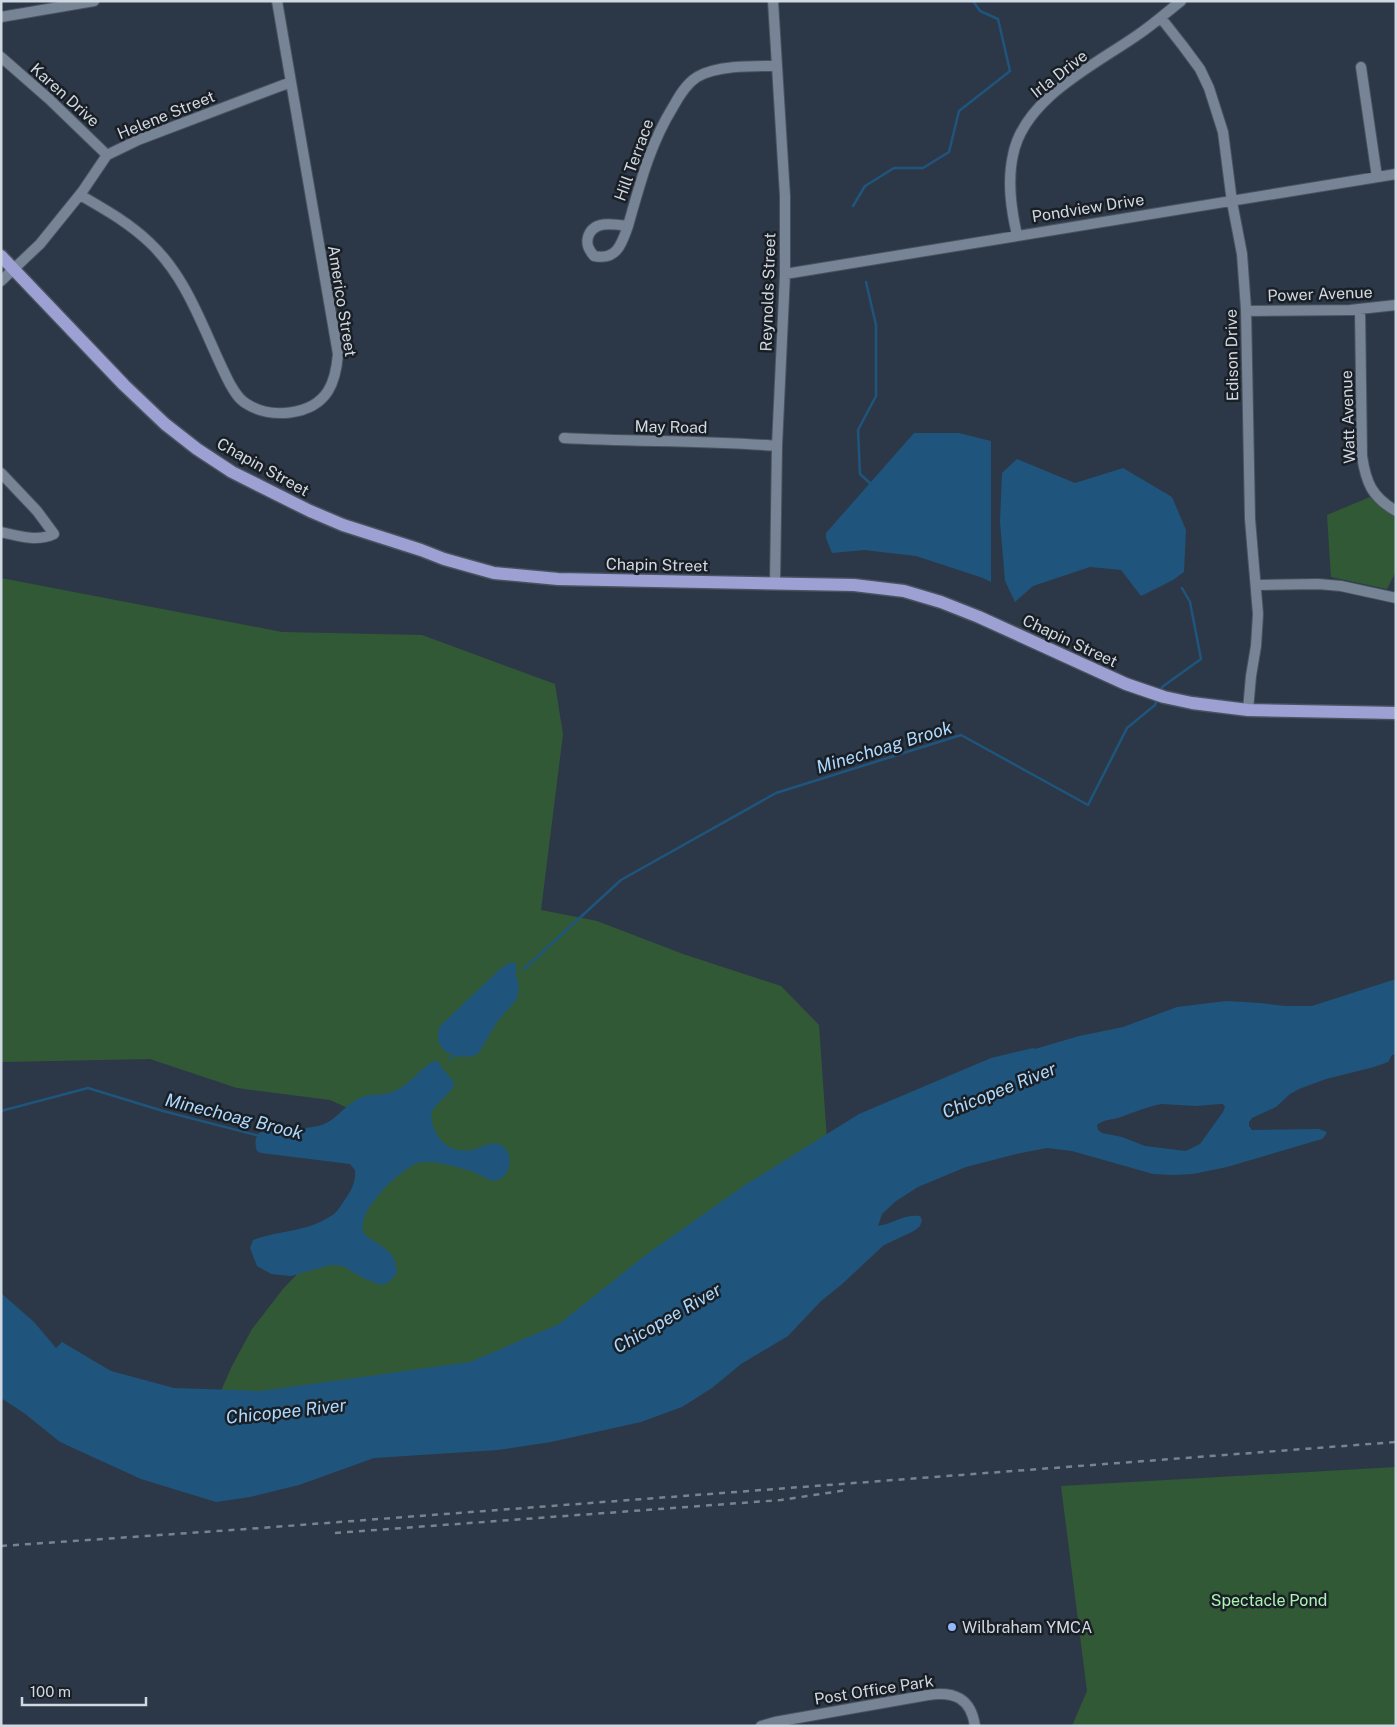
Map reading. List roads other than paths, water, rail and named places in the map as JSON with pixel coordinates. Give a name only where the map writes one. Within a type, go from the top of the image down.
[{"type":"main road","name":"Chapin Street","points":[[1,256],[124,385],[166,424],[197,449],[232,472],[310,512],[444,559],[494,573],[558,579],[854,585],[897,590],[922,596],[979,617],[1093,670],[1158,696],[1192,703],[1248,710],[1396,713]]},
{"type":"street","points":[[1,17],[94,1]]},
{"type":"street","name":"Americo Street","points":[[80,195],[121,218],[150,242],[188,295],[226,376],[237,395],[245,404],[255,409],[279,412],[302,410],[313,405],[327,392],[337,367],[338,354],[277,1]]},
{"type":"street","name":"Reynolds Street","points":[[772,1],[785,196],[785,274],[777,446],[775,584]]},
{"type":"street","name":"Irla Drive","points":[[1017,235],[1011,200],[1010,175],[1013,154],[1026,124],[1047,99],[1072,79],[1161,18],[1181,1]]},
{"type":"street","name":"Edison Drive","points":[[1161,18],[1200,69],[1209,88],[1223,132],[1232,202],[1242,254],[1246,311],[1250,519],[1258,614],[1248,710]]},
{"type":"street","name":"Karen Drive","points":[[1,58],[49,99],[107,155]]},
{"type":"street","name":"Hill Terrace","points":[[628,226],[654,142],[662,124],[686,88],[696,78],[718,70],[777,66]]},
{"type":"street","points":[[1361,67],[1377,177]]},
{"type":"street","name":"Helene Street","points":[[1,281],[40,244],[80,195],[107,155],[138,140],[291,82]]},
{"type":"street","name":"Pondview Drive","points":[[785,274],[1396,174]]},
{"type":"street","name":"Power Avenue","points":[[1246,311],[1360,309],[1396,305]]},
{"type":"street","name":"Watt Avenue","points":[[1360,309],[1362,456],[1364,470],[1368,484],[1376,496],[1384,504],[1396,511]]},
{"type":"street","name":"May Road","points":[[564,438],[744,443],[777,446]]},
{"type":"street","points":[[1,473],[37,511],[54,534],[48,537],[21,537],[1,532]]},
{"type":"street","points":[[1257,585],[1318,584],[1395,595]]},
{"type":"street","name":"Post Office Park","points":[[761,1726],[928,1695],[952,1694],[964,1701],[972,1713],[975,1726]]},
{"type":"water","points":[[914,433],[959,433],[991,441],[991,582],[916,556],[864,550],[832,553],[826,533]]},
{"type":"water","points":[[1017,459],[1075,483],[1123,468],[1172,497],[1186,530],[1184,572],[1173,580],[1141,596],[1121,570],[1090,567],[1033,586],[1015,602],[1005,581],[1000,522],[1002,473]]},
{"type":"water","points":[[512,962],[516,964],[519,987],[517,999],[497,1022],[478,1054],[462,1057],[447,1052],[438,1041],[441,1025],[497,972]]},
{"type":"water","name":"Chicopee River","points":[[1396,979],[1396,1054],[1392,1055],[1388,1062],[1326,1079],[1299,1089],[1290,1094],[1276,1107],[1252,1118],[1249,1122],[1252,1130],[1319,1129],[1327,1132],[1322,1139],[1227,1167],[1193,1174],[1153,1174],[1072,1151],[1047,1148],[966,1167],[918,1187],[896,1201],[882,1214],[878,1226],[909,1216],[920,1216],[922,1220],[920,1226],[914,1231],[884,1245],[821,1301],[788,1336],[741,1364],[712,1388],[682,1407],[641,1422],[551,1442],[498,1450],[374,1458],[299,1485],[250,1497],[216,1502],[141,1479],[60,1442],[24,1413],[1,1398],[1,1293],[34,1322],[56,1348],[62,1342],[111,1371],[174,1388],[261,1391],[470,1362],[559,1324],[647,1254],[745,1185],[859,1114],[991,1058],[1123,1027],[1177,1007],[1226,1001],[1285,1006],[1312,1006]],"holes":[[[1223,1104],[1225,1107],[1200,1144],[1186,1151],[1145,1146],[1122,1137],[1102,1133],[1098,1130],[1097,1125],[1102,1122],[1156,1105],[1196,1106]]]},
{"type":"water","points":[[433,1061],[439,1062],[454,1082],[453,1088],[432,1112],[432,1123],[441,1141],[455,1149],[466,1151],[491,1144],[502,1146],[508,1153],[510,1162],[505,1175],[493,1181],[458,1167],[429,1162],[418,1163],[400,1174],[380,1193],[365,1215],[362,1225],[364,1234],[386,1249],[394,1258],[397,1273],[389,1282],[381,1285],[363,1278],[343,1266],[331,1265],[291,1276],[271,1274],[257,1266],[250,1248],[253,1240],[305,1228],[334,1214],[350,1192],[355,1174],[355,1170],[350,1164],[261,1153],[257,1151],[256,1144],[256,1138],[259,1133],[274,1127],[305,1128],[327,1123],[351,1103],[361,1098],[397,1090]]},
{"type":"waterway","name":"Minechoag Brook","points":[[853,206],[865,186],[894,168],[923,168],[949,152],[959,111],[1010,71],[998,19],[980,11],[973,1]]},
{"type":"waterway","name":"Minechoag Brook","points":[[866,282],[876,325],[876,396],[858,430],[860,474],[872,485]]},
{"type":"waterway","name":"Minechoag Brook","points":[[1160,692],[1162,687],[1201,659],[1190,602],[1182,588]]},
{"type":"waterway","name":"Minechoag Brook","points":[[524,969],[621,880],[776,793],[961,735],[1088,805],[1127,728],[1155,705],[1157,700]]},
{"type":"waterway","name":"Minechoag Brook","points":[[450,1060],[455,1054]]},
{"type":"waterway","name":"Minechoag Brook","points":[[1,1111],[88,1088],[163,1111],[260,1136]]},
{"type":"railway","points":[[1,1546],[1396,1442]]},
{"type":"railway","points":[[335,1533],[781,1500],[847,1490]]},
{"type":"place","name":"Wilbraham YMCA","points":[[952,1627]]},
{"type":"park label","name":"Spectacle Pond","points":[[1269,1600]]}]
